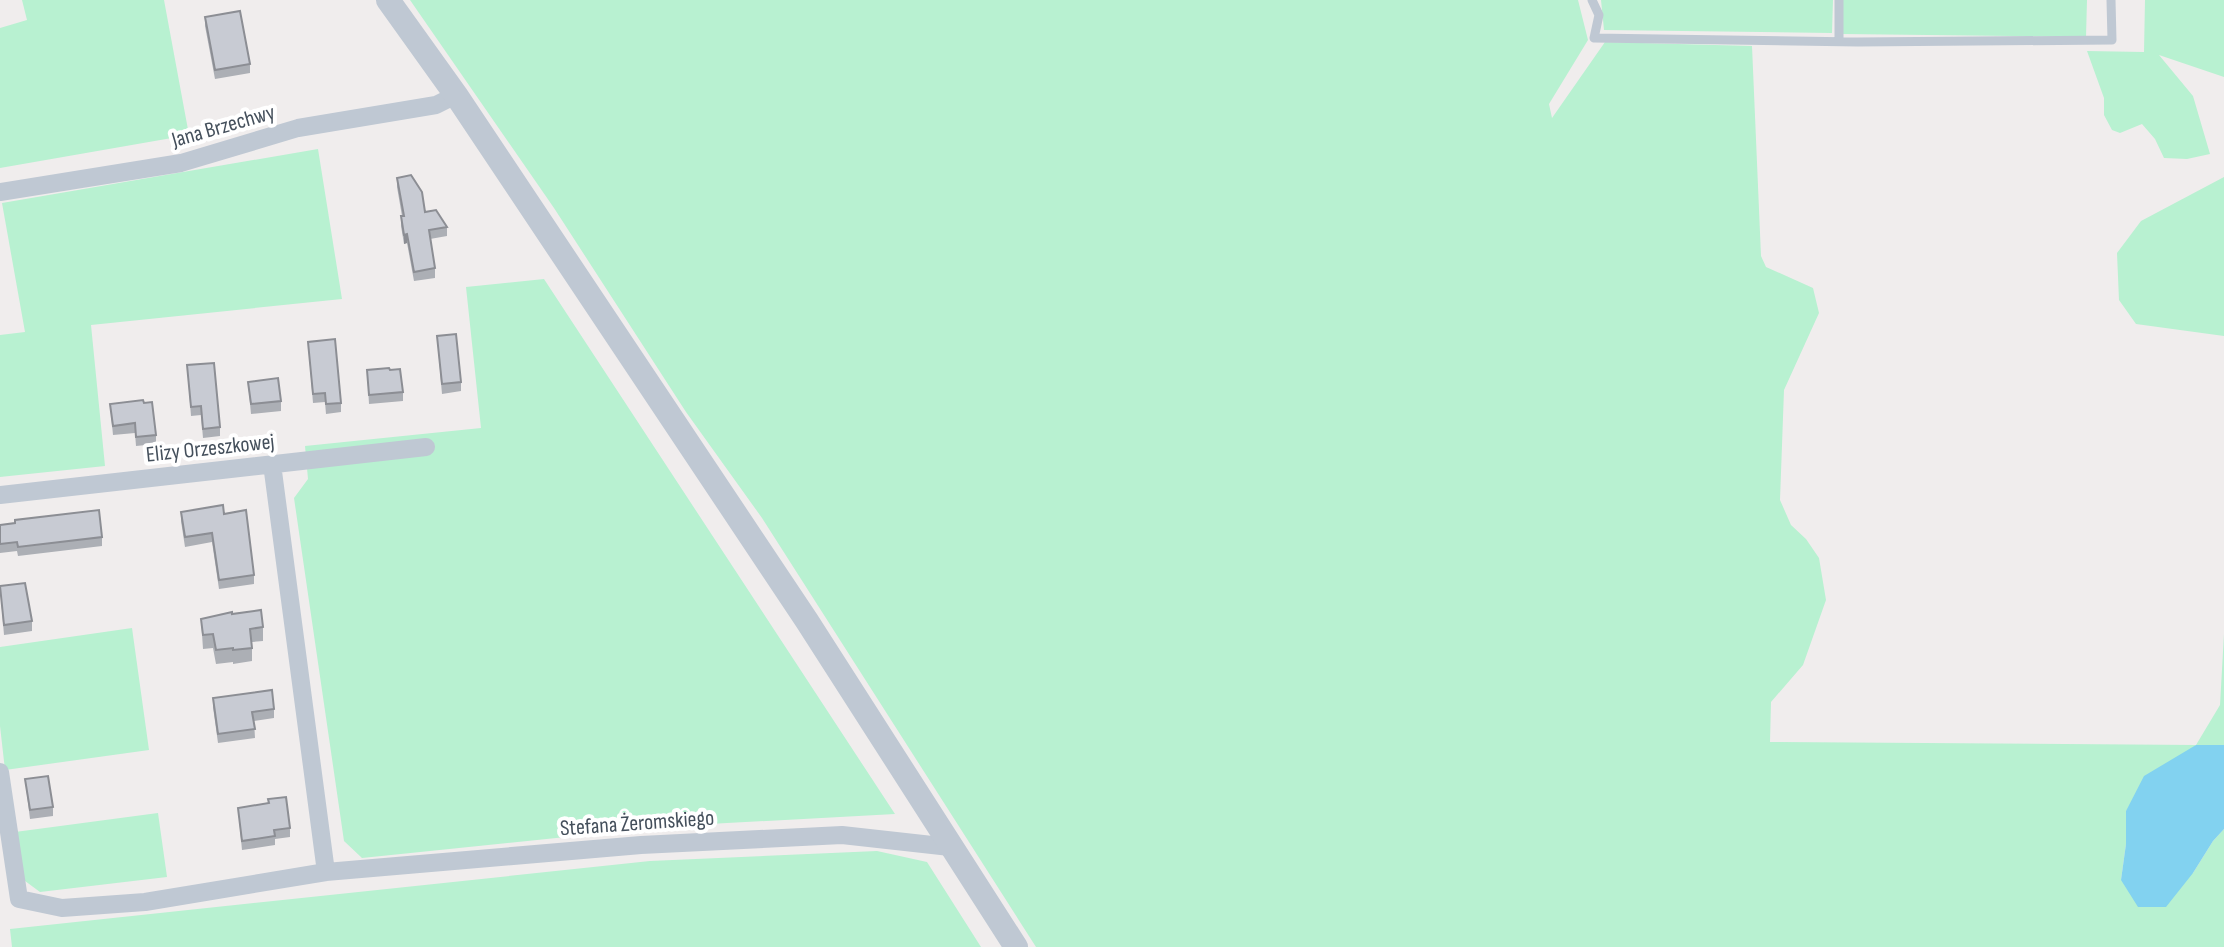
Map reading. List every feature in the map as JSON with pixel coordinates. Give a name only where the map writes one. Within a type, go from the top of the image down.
[{"type":"street","points":[[388,0],[456,95],[807,621],[1016,947]]},
{"type":"street","name":"Jana Brzechwy","points":[[0,192],[181,163],[298,128],[436,105],[456,95]]},
{"type":"street","name":"Elizy Orzeszkowej","points":[[0,495],[426,447]]},
{"type":"street","points":[[272,464],[326,872]]},
{"type":"street","name":"Stefana Żeromskiego","points":[[0,772],[19,899],[62,908],[145,902],[326,872],[641,845],[842,835],[950,847]]},
{"type":"lane","points":[[1592,0],[1599,15],[1594,38],[1839,41],[2112,40],[2111,0]]},
{"type":"lane","points":[[1839,0],[1839,41]]},
{"type":"green space","points":[[22,0],[164,0],[189,135],[0,168],[0,28],[27,20]]},
{"type":"green space","points":[[410,0],[1578,0],[1588,40],[1549,104],[1552,118],[1605,42],[1752,46],[1761,256],[1766,267],[1813,288],[1819,313],[1784,390],[1780,500],[1791,525],[1819,558],[1826,600],[1803,665],[1771,702],[1770,742],[2196,745],[2126,811],[2121,880],[2193,873],[2224,829],[2224,947],[1036,947],[762,518],[686,412],[554,208]]},
{"type":"green space","points":[[1601,0],[1833,0],[1832,33],[1604,30]]},
{"type":"green space","points":[[1843,0],[2087,0],[2086,37],[1842,34]]},
{"type":"green space","points":[[2145,0],[2224,0],[2224,77],[2159,55],[2193,96],[2210,154],[2187,159],[2164,158],[2155,139],[2142,124],[2120,133],[2112,130],[2104,115],[2104,98],[2087,51],[2144,52]]},
{"type":"green space","points":[[318,149],[342,299],[91,325],[105,466],[0,477],[0,335],[25,332],[2,203]]},
{"type":"green space","points":[[2224,177],[2224,336],[2136,324],[2119,300],[2117,253],[2141,221]]},
{"type":"green space","points":[[544,279],[895,814],[672,826],[362,858],[344,841],[294,498],[308,479],[305,446],[481,428],[466,287]]},
{"type":"green space","points":[[132,628],[149,750],[5,770],[0,726],[0,647]]},
{"type":"green space","points":[[2224,634],[2224,745],[2196,745],[2220,705]]},
{"type":"green space","points":[[158,813],[167,877],[40,892],[21,878],[15,832]]},
{"type":"green space","points":[[877,851],[927,862],[981,947],[12,947],[10,929],[650,861]]},
{"type":"water","points":[[2196,745],[2224,745],[2224,829],[2166,907],[2138,907],[2121,880],[2126,811],[2144,776]]},
{"type":"building","points":[[240,11],[250,64],[215,70],[205,17]]},
{"type":"building","points":[[411,175],[422,192],[425,212],[436,210],[447,227],[429,230],[435,268],[414,272],[407,234],[404,235],[397,178]]},
{"type":"building","points":[[456,334],[461,382],[442,384],[437,336]]},
{"type":"building","points":[[335,339],[341,403],[326,404],[325,393],[313,394],[308,342]]},
{"type":"building","points":[[214,363],[220,427],[203,429],[201,406],[191,407],[187,365]]},
{"type":"building","points":[[400,369],[403,392],[369,395],[367,370]]},
{"type":"building","points":[[278,378],[281,401],[251,404],[248,382]]},
{"type":"building","points":[[143,400],[144,403],[152,402],[156,435],[136,437],[135,423],[113,426],[110,404]]},
{"type":"building","points":[[223,505],[224,514],[246,510],[254,575],[219,580],[212,533],[185,537],[181,512]]},
{"type":"building","points":[[99,510],[102,537],[18,547],[17,542],[0,544],[0,525],[15,523],[15,520]]},
{"type":"building","points":[[25,583],[32,621],[4,625],[0,586]]},
{"type":"building","points":[[261,610],[263,627],[250,629],[252,648],[216,650],[213,634],[203,635],[201,619]]},
{"type":"building","points":[[272,690],[274,709],[252,712],[255,729],[218,734],[213,698]]},
{"type":"building","points":[[48,776],[53,807],[30,810],[25,779]]},
{"type":"building","points":[[286,797],[290,828],[274,830],[275,836],[242,841],[238,808]]}]
